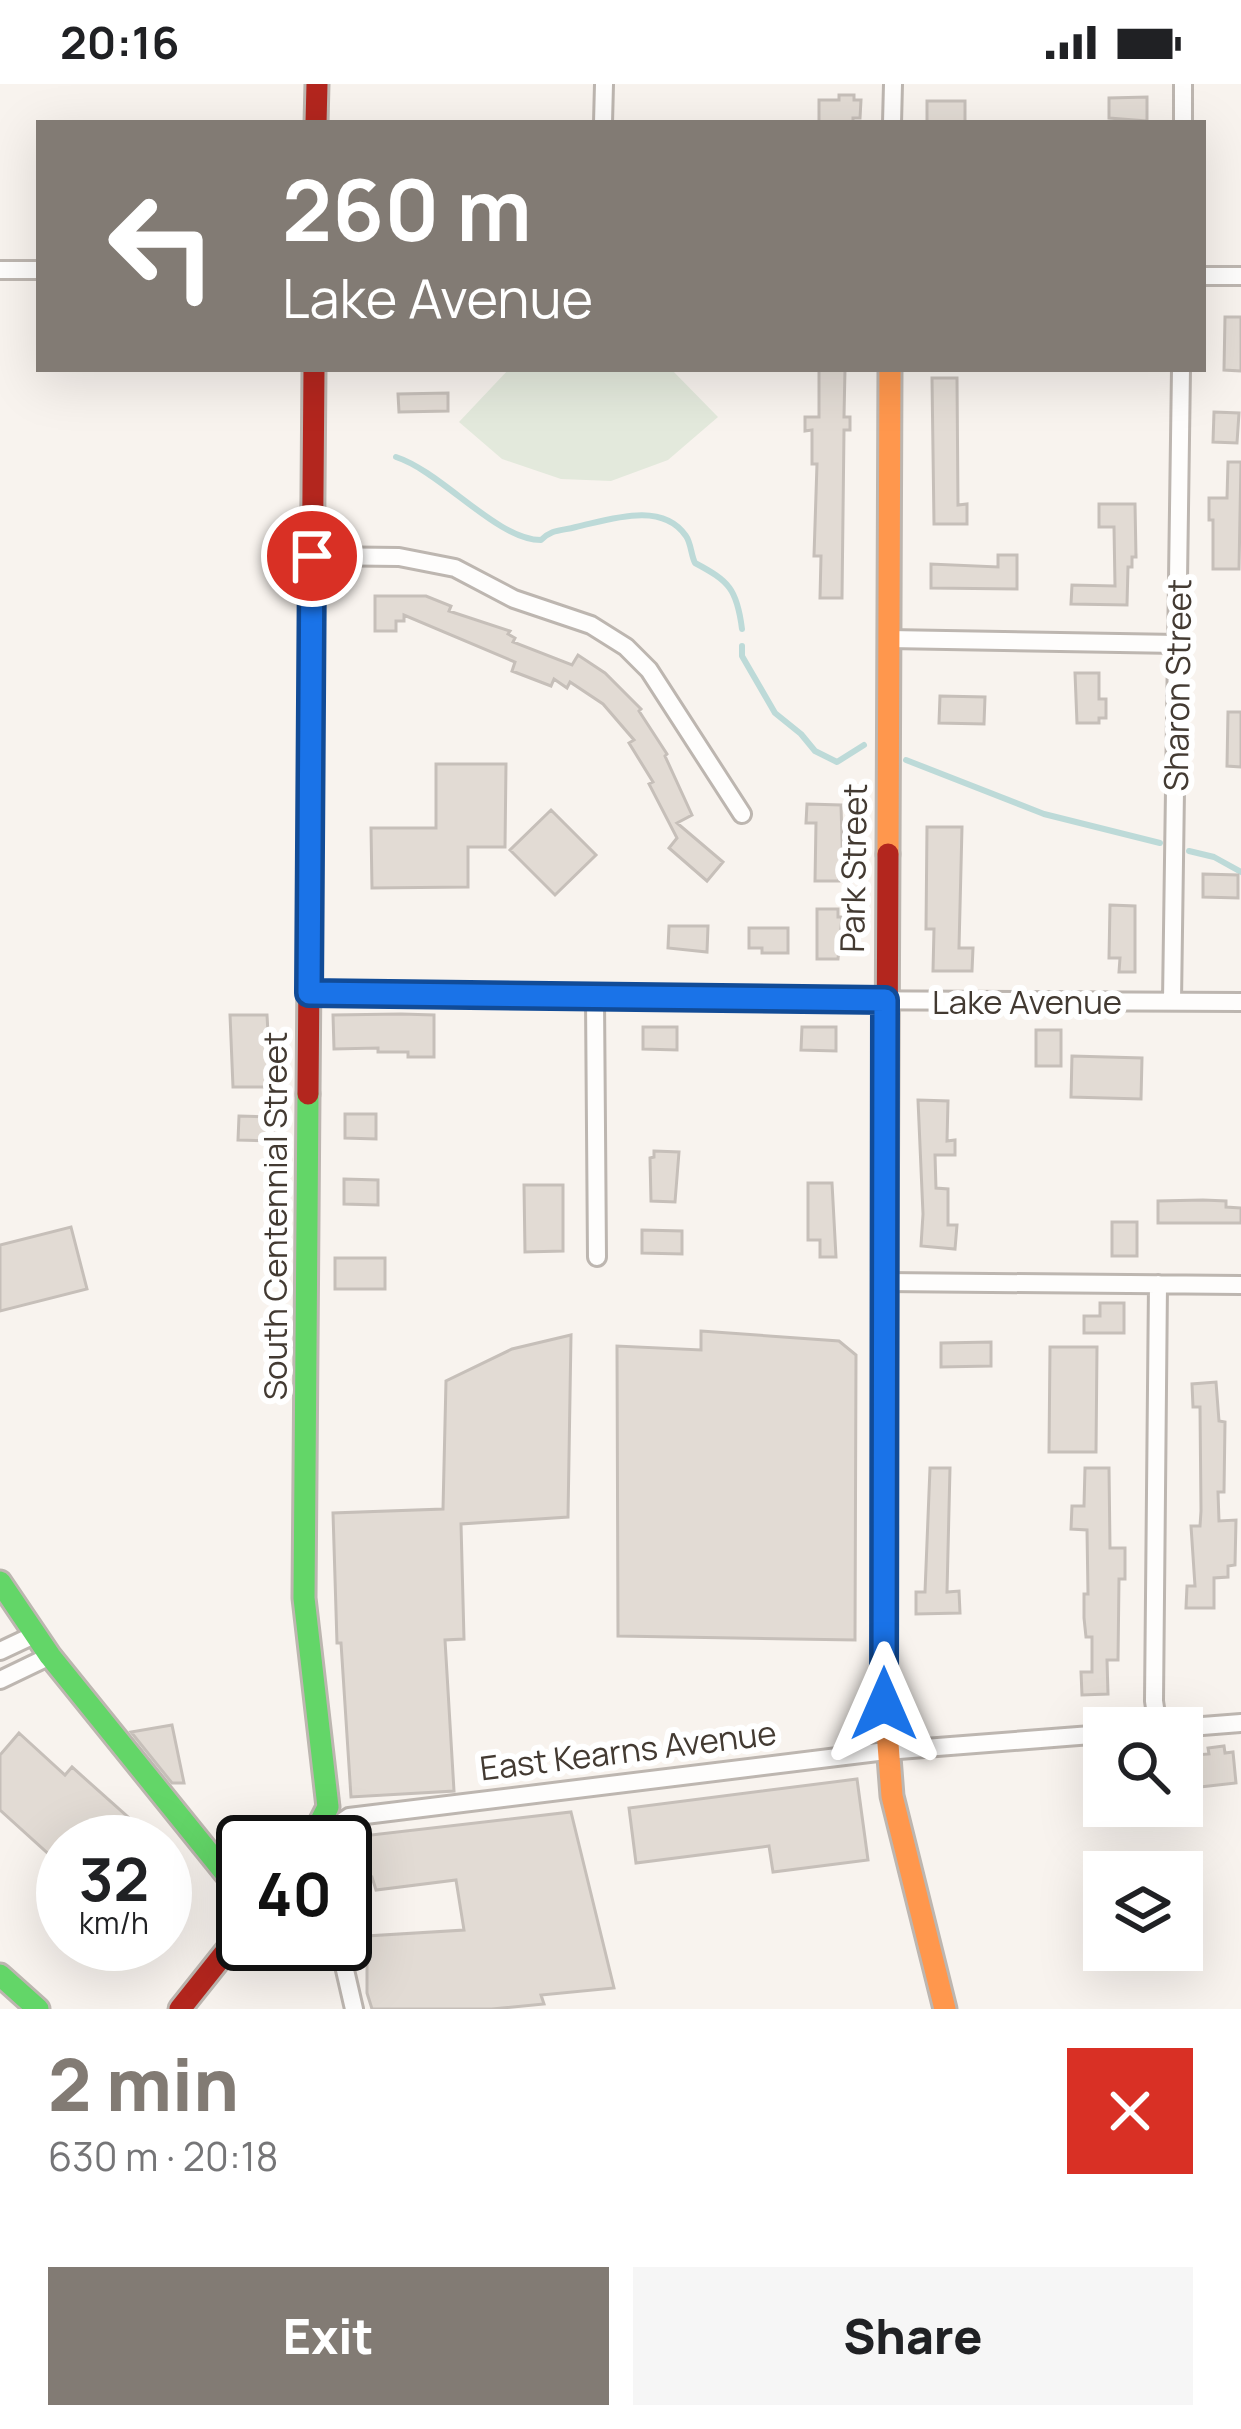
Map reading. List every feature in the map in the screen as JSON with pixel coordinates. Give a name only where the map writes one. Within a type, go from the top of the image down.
[{"type":"street","points":[[316,84],[316,120]]},
{"type":"street","points":[[603,120],[604,84]]},
{"type":"street","points":[[892,120],[893,84]]},
{"type":"street","points":[[1183,84],[1183,120]]},
{"type":"street","points":[[0,270],[36,270]]},
{"type":"street","points":[[1206,276],[1241,276]]},
{"type":"street","name":"South Centennial Street","points":[[314,372],[304,1598],[328,1807],[324,1815]]},
{"type":"street","name":"Park Street","points":[[890,372],[886,1751],[892,1796],[945,2009]]},
{"type":"street","name":"Sharon Street","points":[[1172,1001],[1181,372]]},
{"type":"street","points":[[312,556],[399,556],[455,568],[514,599],[591,625],[626,647],[650,670],[742,814]]},
{"type":"street","points":[[889,639],[1178,644]]},
{"type":"street","name":"Lake Avenue","points":[[309,993],[1241,1002]]},
{"type":"street","points":[[596,999],[597,1257]]},
{"type":"street","points":[[884,1282],[1241,1285]]},
{"type":"street","points":[[1155,1707],[1158,1284]]},
{"type":"street","points":[[0,1582],[50,1656],[216,1862]]},
{"type":"street","points":[[0,1651],[34,1635]]},
{"type":"street","points":[[0,1680],[50,1656]]},
{"type":"street","points":[[1203,1726],[1241,1723]]},
{"type":"street","name":"East Kearns Avenue","points":[[365,1815],[886,1751],[1083,1736]]},
{"type":"street","points":[[180,2009],[216,1964]]},
{"type":"street","points":[[345,1971],[354,2009]]},
{"type":"street","points":[[0,1976],[38,2009]]},
{"type":"shaded area","points":[[506,372],[674,372],[718,417],[668,460],[611,481],[561,479],[502,459],[459,422]]},
{"type":"building","points":[[839,95],[854,95],[854,100],[861,100],[860,118],[819,120],[819,100],[839,100]]},
{"type":"building","points":[[1147,97],[1147,120],[1109,118],[1109,98]]},
{"type":"building","points":[[927,101],[965,101],[965,120],[927,120]]},
{"type":"building","points":[[1225,317],[1241,317],[1241,371],[1224,370]]},
{"type":"building","points":[[819,372],[845,372],[844,417],[850,417],[850,430],[844,430],[842,598],[820,598],[821,556],[814,556],[817,464],[812,464],[812,430],[805,431],[805,417],[819,417]]},
{"type":"building","points":[[932,378],[957,378],[958,505],[967,504],[967,524],[934,524]]},
{"type":"building","points":[[448,393],[448,411],[399,412],[398,394]]},
{"type":"building","points":[[1214,412],[1239,413],[1237,443],[1213,442]]},
{"type":"building","points":[[1228,462],[1241,462],[1239,569],[1213,569],[1209,498],[1227,498]]},
{"type":"building","points":[[1099,504],[1135,504],[1136,557],[1128,567],[1127,605],[1071,604],[1072,585],[1115,586],[1114,527],[1099,527]]},
{"type":"building","points":[[998,555],[1017,555],[1017,589],[931,588],[931,564],[998,567]]},
{"type":"building","points":[[375,596],[426,596],[451,606],[449,611],[510,631],[513,642],[572,665],[578,655],[605,673],[641,709],[667,754],[692,815],[677,823],[723,862],[707,881],[669,848],[677,838],[649,784],[653,782],[629,743],[634,740],[603,704],[570,682],[567,688],[554,679],[551,686],[512,671],[515,662],[404,615],[404,621],[396,621],[396,631],[375,631]]},
{"type":"building","points":[[1075,673],[1099,673],[1099,699],[1106,699],[1106,718],[1099,718],[1099,723],[1077,723]]},
{"type":"building","points":[[940,696],[985,697],[984,724],[939,723]]},
{"type":"building","points":[[1228,712],[1241,712],[1241,767],[1227,766]]},
{"type":"building","points":[[436,764],[506,764],[505,847],[468,847],[468,887],[372,888],[371,828],[436,828]]},
{"type":"building","points":[[807,804],[841,805],[843,874],[839,881],[815,881],[816,823],[806,823]]},
{"type":"building","points":[[551,810],[596,855],[555,895],[510,850]]},
{"type":"building","points":[[927,827],[962,827],[959,948],[973,948],[972,971],[933,971],[934,929],[926,929]]},
{"type":"building","points":[[1203,874],[1238,875],[1238,898],[1203,897]]},
{"type":"building","points":[[1110,905],[1135,906],[1135,972],[1119,972],[1120,958],[1109,958]]},
{"type":"building","points":[[817,909],[838,909],[842,917],[838,959],[817,959]]},
{"type":"building","points":[[669,926],[708,926],[707,952],[668,948]]},
{"type":"building","points":[[749,928],[788,928],[788,953],[749,948]]},
{"type":"building","points":[[230,1015],[267,1015],[271,1087],[233,1087]]},
{"type":"building","points":[[333,1015],[434,1015],[434,1057],[408,1057],[408,1052],[378,1052],[378,1048],[334,1049]]},
{"type":"building","points":[[643,1027],[677,1027],[677,1050],[643,1049]]},
{"type":"building","points":[[802,1027],[836,1027],[836,1051],[801,1050]]},
{"type":"building","points":[[1036,1030],[1061,1030],[1061,1066],[1036,1066]]},
{"type":"building","points":[[1072,1056],[1142,1058],[1141,1099],[1071,1097]]},
{"type":"building","points":[[918,1100],[948,1101],[947,1141],[955,1140],[955,1155],[935,1155],[936,1188],[948,1189],[948,1225],[957,1225],[955,1249],[921,1246]]},
{"type":"building","points":[[345,1114],[376,1114],[376,1139],[345,1138]]},
{"type":"building","points":[[239,1116],[274,1117],[273,1141],[238,1140]]},
{"type":"building","points":[[654,1151],[679,1152],[675,1202],[651,1201]]},
{"type":"building","points":[[344,1179],[378,1180],[378,1205],[344,1204]]},
{"type":"building","points":[[808,1183],[832,1183],[836,1257],[820,1257],[820,1240],[808,1240]]},
{"type":"building","points":[[524,1185],[563,1185],[563,1251],[525,1252]]},
{"type":"building","points":[[1158,1201],[1226,1201],[1226,1207],[1241,1208],[1241,1223],[1158,1223]]},
{"type":"building","points":[[1112,1222],[1137,1222],[1137,1256],[1112,1256]]},
{"type":"building","points":[[71,1227],[87,1289],[0,1311],[0,1245]]},
{"type":"building","points":[[642,1230],[682,1231],[682,1254],[642,1253]]},
{"type":"building","points":[[335,1258],[385,1258],[385,1289],[335,1289]]},
{"type":"building","points":[[1100,1303],[1124,1303],[1124,1333],[1084,1333],[1084,1316],[1100,1316]]},
{"type":"building","points":[[701,1331],[839,1341],[856,1355],[855,1640],[618,1636],[617,1346],[701,1350]]},
{"type":"building","points":[[571,1335],[568,1517],[461,1524],[464,1639],[445,1640],[454,1791],[351,1797],[341,1643],[337,1643],[333,1513],[443,1509],[446,1381],[512,1349]]},
{"type":"building","points":[[991,1342],[991,1366],[941,1367],[941,1343]]},
{"type":"building","points":[[1050,1347],[1097,1347],[1096,1452],[1049,1452]]},
{"type":"building","points":[[1216,1382],[1219,1421],[1225,1422],[1219,1521],[1236,1520],[1235,1565],[1228,1566],[1228,1577],[1214,1578],[1214,1608],[1186,1608],[1187,1586],[1195,1586],[1191,1526],[1200,1526],[1201,1511],[1200,1407],[1193,1407],[1192,1384]]},
{"type":"building","points":[[930,1468],[950,1468],[947,1592],[959,1591],[960,1613],[916,1614],[916,1592],[925,1592]]},
{"type":"building","points":[[1085,1468],[1109,1468],[1110,1548],[1125,1548],[1125,1579],[1119,1579],[1118,1660],[1107,1660],[1108,1694],[1082,1695],[1081,1672],[1092,1672],[1092,1637],[1086,1637],[1084,1618],[1087,1530],[1071,1529],[1072,1506],[1084,1506]]},
{"type":"building","points":[[172,1725],[184,1783],[172,1783],[131,1732]]},
{"type":"building","points":[[19,1733],[65,1775],[72,1767],[126,1815],[36,1815],[36,1843],[0,1810],[0,1755]]},
{"type":"building","points":[[1224,1746],[1225,1753],[1233,1752],[1236,1783],[1203,1787],[1203,1754],[1209,1754],[1208,1748]]},
{"type":"building","points":[[857,1779],[868,1860],[773,1872],[769,1846],[636,1863],[629,1808]]},
{"type":"building","points":[[571,1812],[614,1988],[541,1995],[544,2004],[492,2009],[372,2009],[367,1971],[372,1971],[372,1936],[464,1930],[456,1880],[376,1890],[372,1835]]},
{"type":"waterway","points":[[396,457],[524,537],[541,540],[557,531],[619,517],[663,518],[686,536],[695,563],[729,588],[742,629]]},
{"type":"waterway","points":[[742,646],[742,656],[775,713],[815,751],[837,762],[864,745]]},
{"type":"waterway","points":[[906,760],[1044,814],[1160,843]]},
{"type":"waterway","points":[[1189,851],[1214,857],[1241,872]]},
{"type":"traffic: fast","points":[[308,1094],[304,1598],[328,1807],[324,1815]]},
{"type":"traffic: fast","points":[[0,1582],[50,1656],[216,1862]]},
{"type":"traffic: fast","points":[[0,1975],[38,2009]]},
{"type":"traffic: slow","points":[[888,854],[890,372]]},
{"type":"traffic: slow","points":[[884,1692],[892,1796],[945,2009]]},
{"type":"traffic: jam","points":[[316,120],[317,84]]},
{"type":"traffic: jam","points":[[308,1094],[314,372]]},
{"type":"traffic: jam","points":[[884,1692],[888,854]]},
{"type":"traffic: jam","points":[[180,2009],[216,1964]]},
{"type":"route","points":[[312,556],[309,993],[885,1000],[884,1704]]}]
